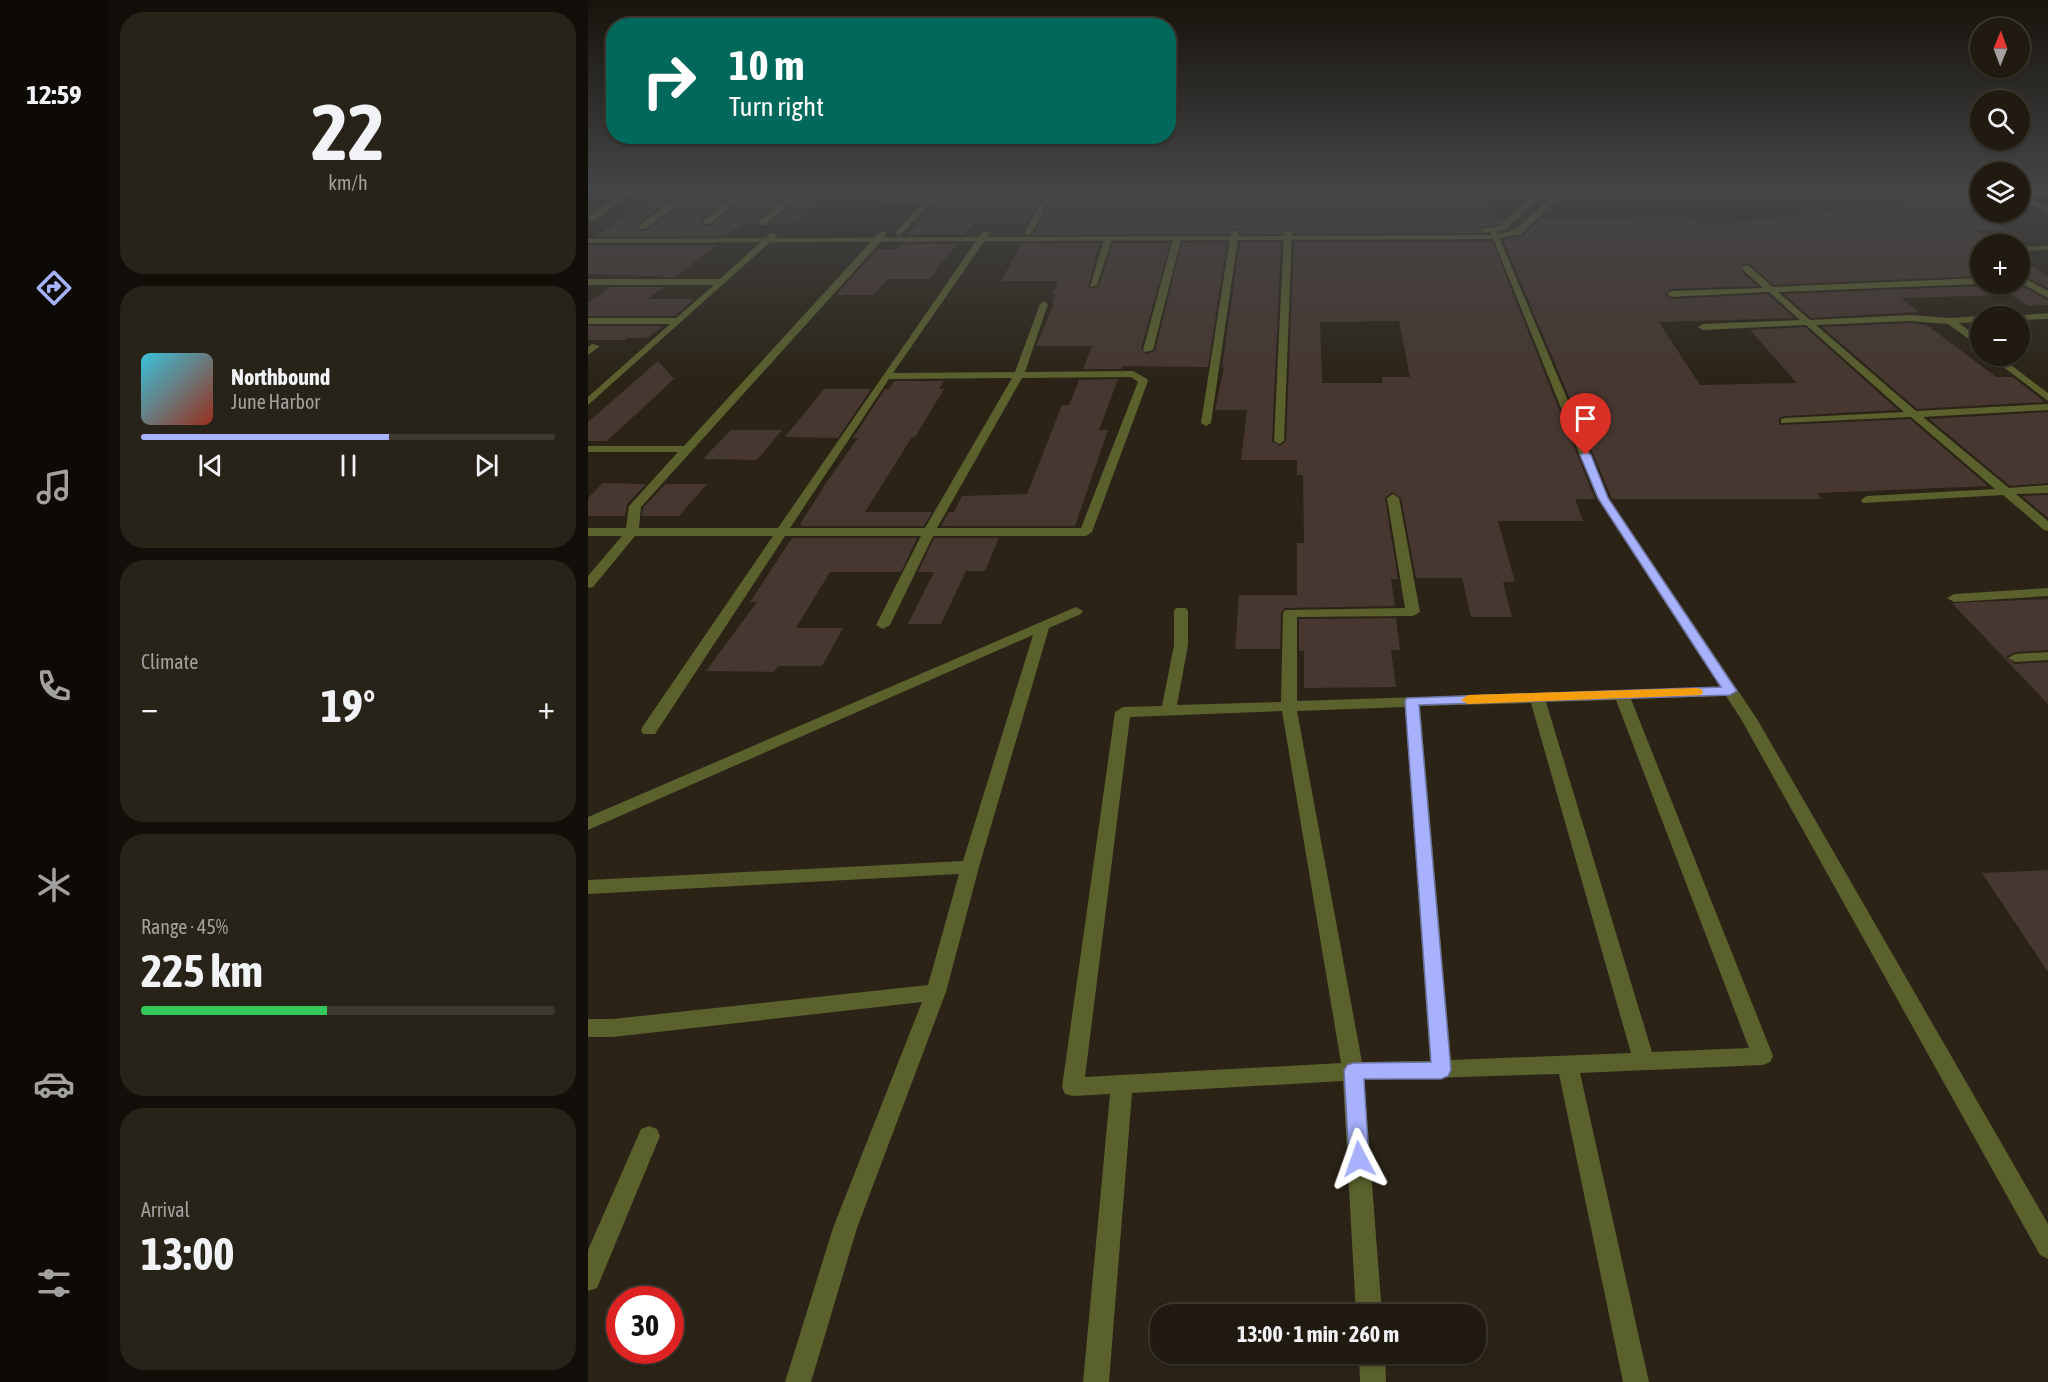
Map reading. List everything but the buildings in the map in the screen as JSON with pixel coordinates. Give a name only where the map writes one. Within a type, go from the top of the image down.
[{"type":"street","points":[[588,402],[753,253]]},
{"type":"street","points":[[588,584],[632,532],[635,506],[865,253]]},
{"type":"street","points":[[649,730],[886,376],[971,253]]},
{"type":"street","points":[[1093,285],[1103,253]]},
{"type":"street","points":[[1148,350],[1173,253]]},
{"type":"street","points":[[1206,423],[1231,253]]},
{"type":"street","points":[[1279,441],[1287,253]]},
{"type":"street","points":[[1501,253],[1603,498],[1749,719],[2048,1247]]},
{"type":"street","points":[[1746,268],[1913,414],[2048,527]]},
{"type":"street","points":[[1671,294],[1970,281]]},
{"type":"street","points":[[588,282],[721,282]]},
{"type":"street","points":[[2030,284],[2048,295]]},
{"type":"street","points":[[883,625],[930,532],[1018,375],[1044,304]]},
{"type":"street","points":[[2030,317],[2048,316]]},
{"type":"street","points":[[1703,327],[1929,318],[1950,321],[1970,320]]},
{"type":"street","points":[[588,321],[678,321]]},
{"type":"street","points":[[1950,321],[1970,336]]},
{"type":"street","points":[[2007,366],[2048,398]]},
{"type":"street","points":[[588,532],[1086,532],[1143,381],[1133,374],[886,376]]},
{"type":"street","points":[[1785,421],[2048,407]]},
{"type":"street","points":[[588,449],[686,449]]},
{"type":"street","points":[[1867,501],[2048,489]]},
{"type":"street","points":[[1368,1304],[1353,1071],[1289,706],[1290,613],[1413,612],[1393,498]]},
{"type":"street","points":[[1954,598],[2048,592]]},
{"type":"street","points":[[588,824],[1076,611]]},
{"type":"street","points":[[1169,710],[1181,645],[1181,611]]},
{"type":"street","points":[[798,1382],[845,1228],[936,992],[970,867],[1043,625]]},
{"type":"street","points":[[2015,658],[2048,656]]},
{"type":"street","points":[[1621,694],[1763,1056],[1441,1070],[1353,1071],[1073,1087],[1123,712],[1412,701],[1537,698],[1621,694],[1730,691]]},
{"type":"street","points":[[1537,698],[1644,1061]]},
{"type":"street","points":[[1412,701],[1441,1070]]},
{"type":"street","points":[[588,887],[970,867]]},
{"type":"street","points":[[588,1028],[613,1028],[936,992]]},
{"type":"street","points":[[1567,1064],[1636,1382]]},
{"type":"street","points":[[1096,1382],[1122,1085]]},
{"type":"street","points":[[588,1279],[649,1136]]},
{"type":"street","points":[[1373,1364],[1374,1382]]},
{"type":"slow traffic","points":[[1468,700],[1696,692]]},
{"type":"route","points":[[1359,1159],[1353,1071],[1441,1070],[1412,701],[1730,691],[1603,498],[1586,455]]}]
